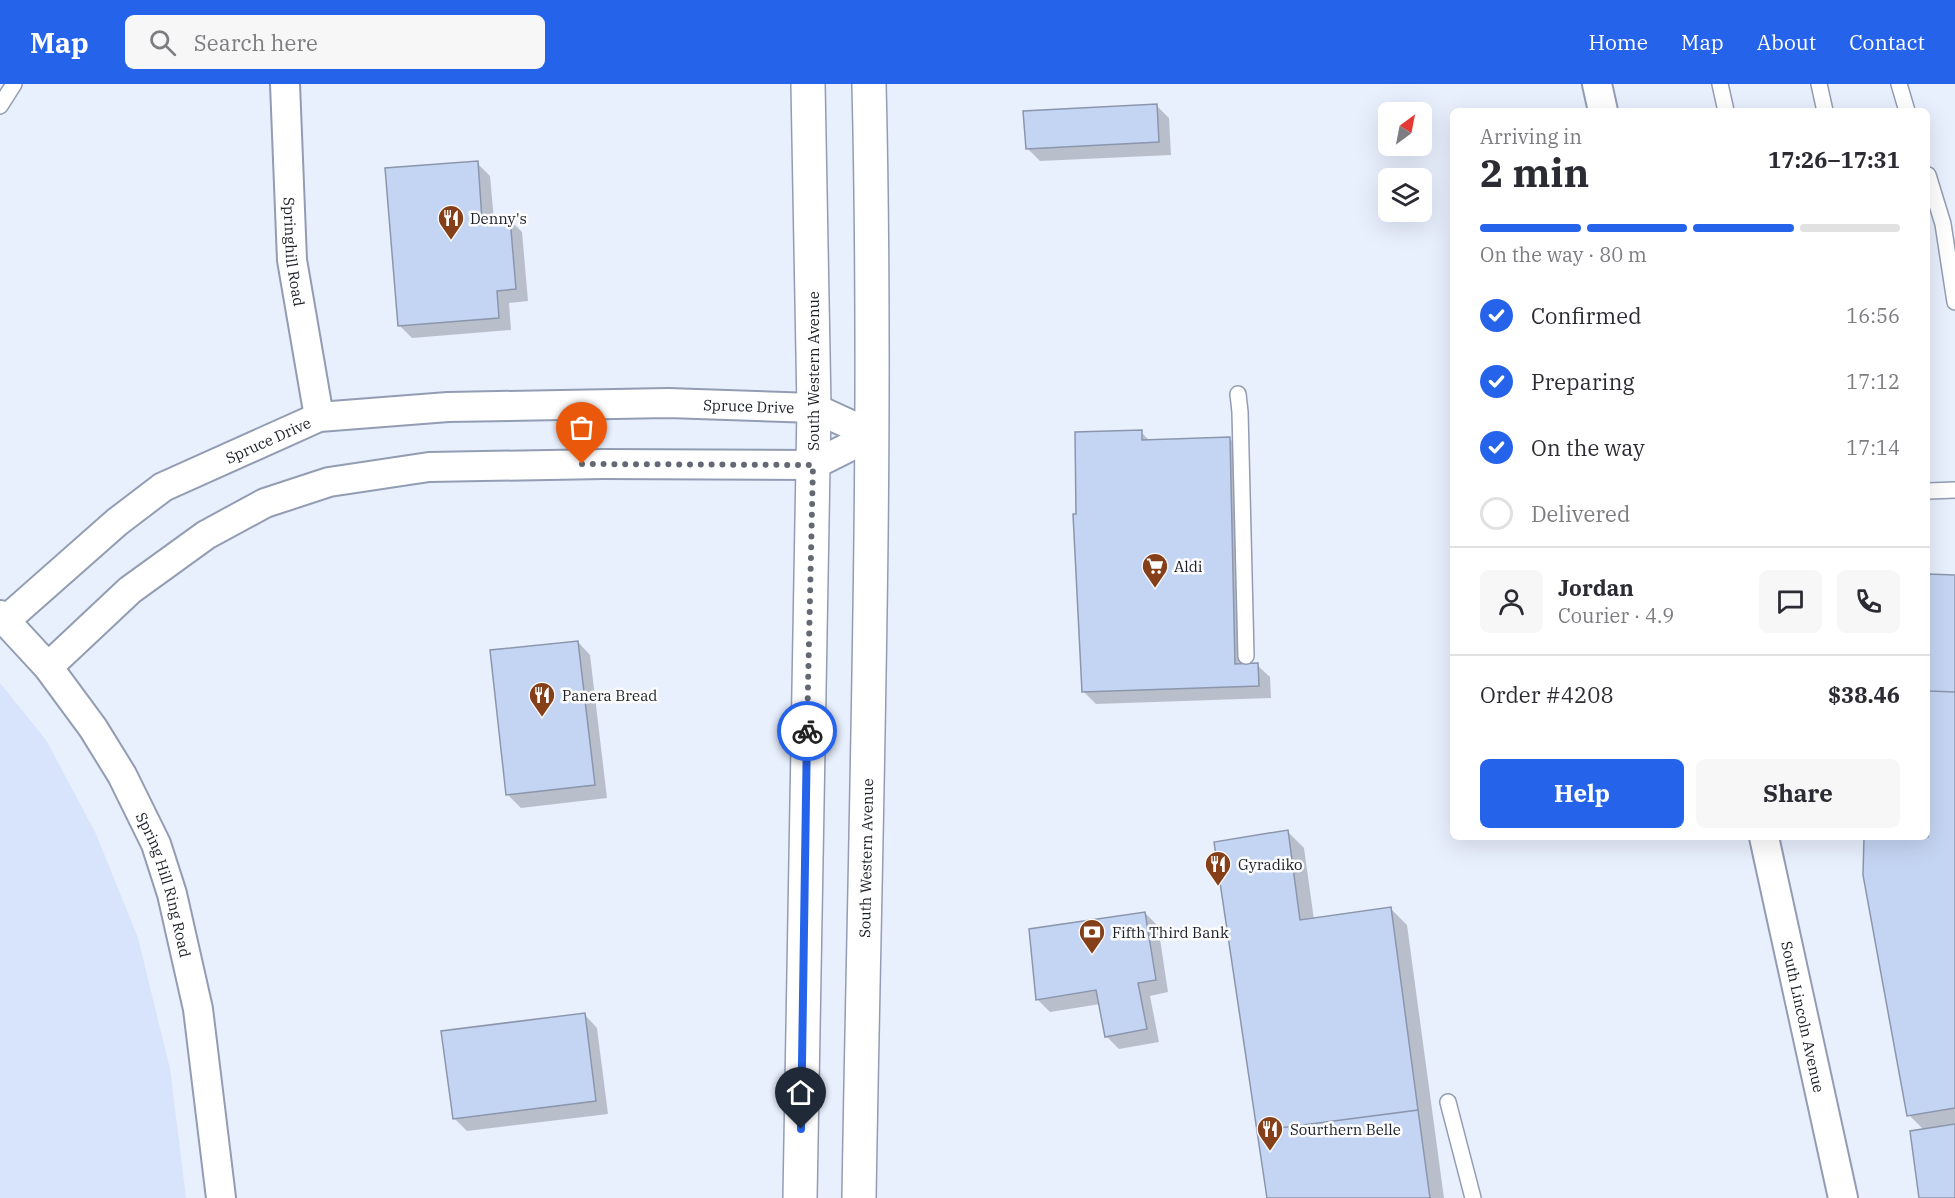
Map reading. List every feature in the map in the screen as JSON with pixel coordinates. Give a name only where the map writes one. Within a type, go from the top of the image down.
[{"type":"main road","name":"South Western Avenue","points":[[800,1198],[814,408],[808,84]]},
{"type":"main road","name":"South Western Avenue","points":[[859,1198],[873,435],[873,249],[869,84]]},
{"type":"street","name":"Springhill Road","points":[[285,84],[292,260],[319,417]]},
{"type":"street","points":[[1597,84],[1602,108]]},
{"type":"street","name":"Spruce Drive","points":[[3,618],[117,522],[163,487],[319,417],[459,407],[668,403],[814,408],[873,435]]},
{"type":"street","points":[[48,666],[130,590],[206,535],[265,503],[329,482],[429,467],[603,464],[813,465],[873,435]]},
{"type":"street","name":"Spring Hill Ring Road","points":[[3,618],[48,666],[93,728],[122,775],[156,844],[170,886],[198,1010],[221,1198]]},
{"type":"street","name":"South Lincoln Avenue","points":[[1765,840],[1843,1198]]},
{"type":"lane","points":[[0,106],[14,84]]},
{"type":"lane","points":[[1720,84],[1724,108]]},
{"type":"lane","points":[[1819,84],[1824,108]]},
{"type":"lane","points":[[1899,84],[1906,108]]},
{"type":"lane","points":[[1930,182],[1943,224],[1955,302]]},
{"type":"lane","points":[[1238,394],[1246,656]]},
{"type":"lane","points":[[1930,491],[1955,490]]},
{"type":"lane","points":[[1448,1102],[1473,1198]]},
{"type":"shaded area","points":[[0,683],[46,740],[96,834],[138,938],[170,1069],[186,1198],[0,1198]]},
{"type":"building","points":[[1157,104],[1159,142],[1026,149],[1023,111]]},
{"type":"building","name":"Denny's","points":[[478,161],[482,220],[510,218],[516,289],[497,291],[499,318],[398,326],[385,168]]},
{"type":"building","name":"Aldi","points":[[1142,430],[1142,440],[1230,437],[1235,664],[1258,663],[1259,686],[1082,692],[1073,514],[1076,514],[1075,432]]},
{"type":"building","points":[[1930,574],[1955,575],[1955,692],[1930,691]]},
{"type":"building","name":"Panera Bread","points":[[578,641],[595,785],[506,795],[490,650]]},
{"type":"building","points":[[1930,691],[1955,692],[1955,1108],[1907,1116],[1863,875],[1864,840],[1930,840]]},
{"type":"building","points":[[1288,830],[1300,920],[1391,907],[1418,1110],[1257,1131],[1214,842]]},
{"type":"building","name":"Fifth Third Bank","points":[[1145,912],[1156,980],[1138,983],[1147,1029],[1105,1037],[1096,990],[1036,1000],[1029,929]]},
{"type":"building","points":[[585,1013],[596,1101],[453,1119],[441,1031]]},
{"type":"building","points":[[1418,1110],[1430,1198],[1267,1198],[1257,1131]]},
{"type":"building","points":[[1955,1124],[1955,1198],[1919,1198],[1910,1131]]},
{"type":"way so far","points":[[582,464],[813,465],[807,731]]},
{"type":"place","name":"Denny's","points":[[451,241]]},
{"type":"place","name":"Aldi","points":[[1155,589]]},
{"type":"place","name":"Panera Bread","points":[[542,718]]},
{"type":"place","name":"Gyradiko","points":[[1218,887]]},
{"type":"place","name":"Fifth Third Bank","points":[[1092,955]]},
{"type":"place","name":"Sourthern Belle","points":[[1270,1152]]},
{"type":"route","points":[[801,1129],[807,731]]}]
